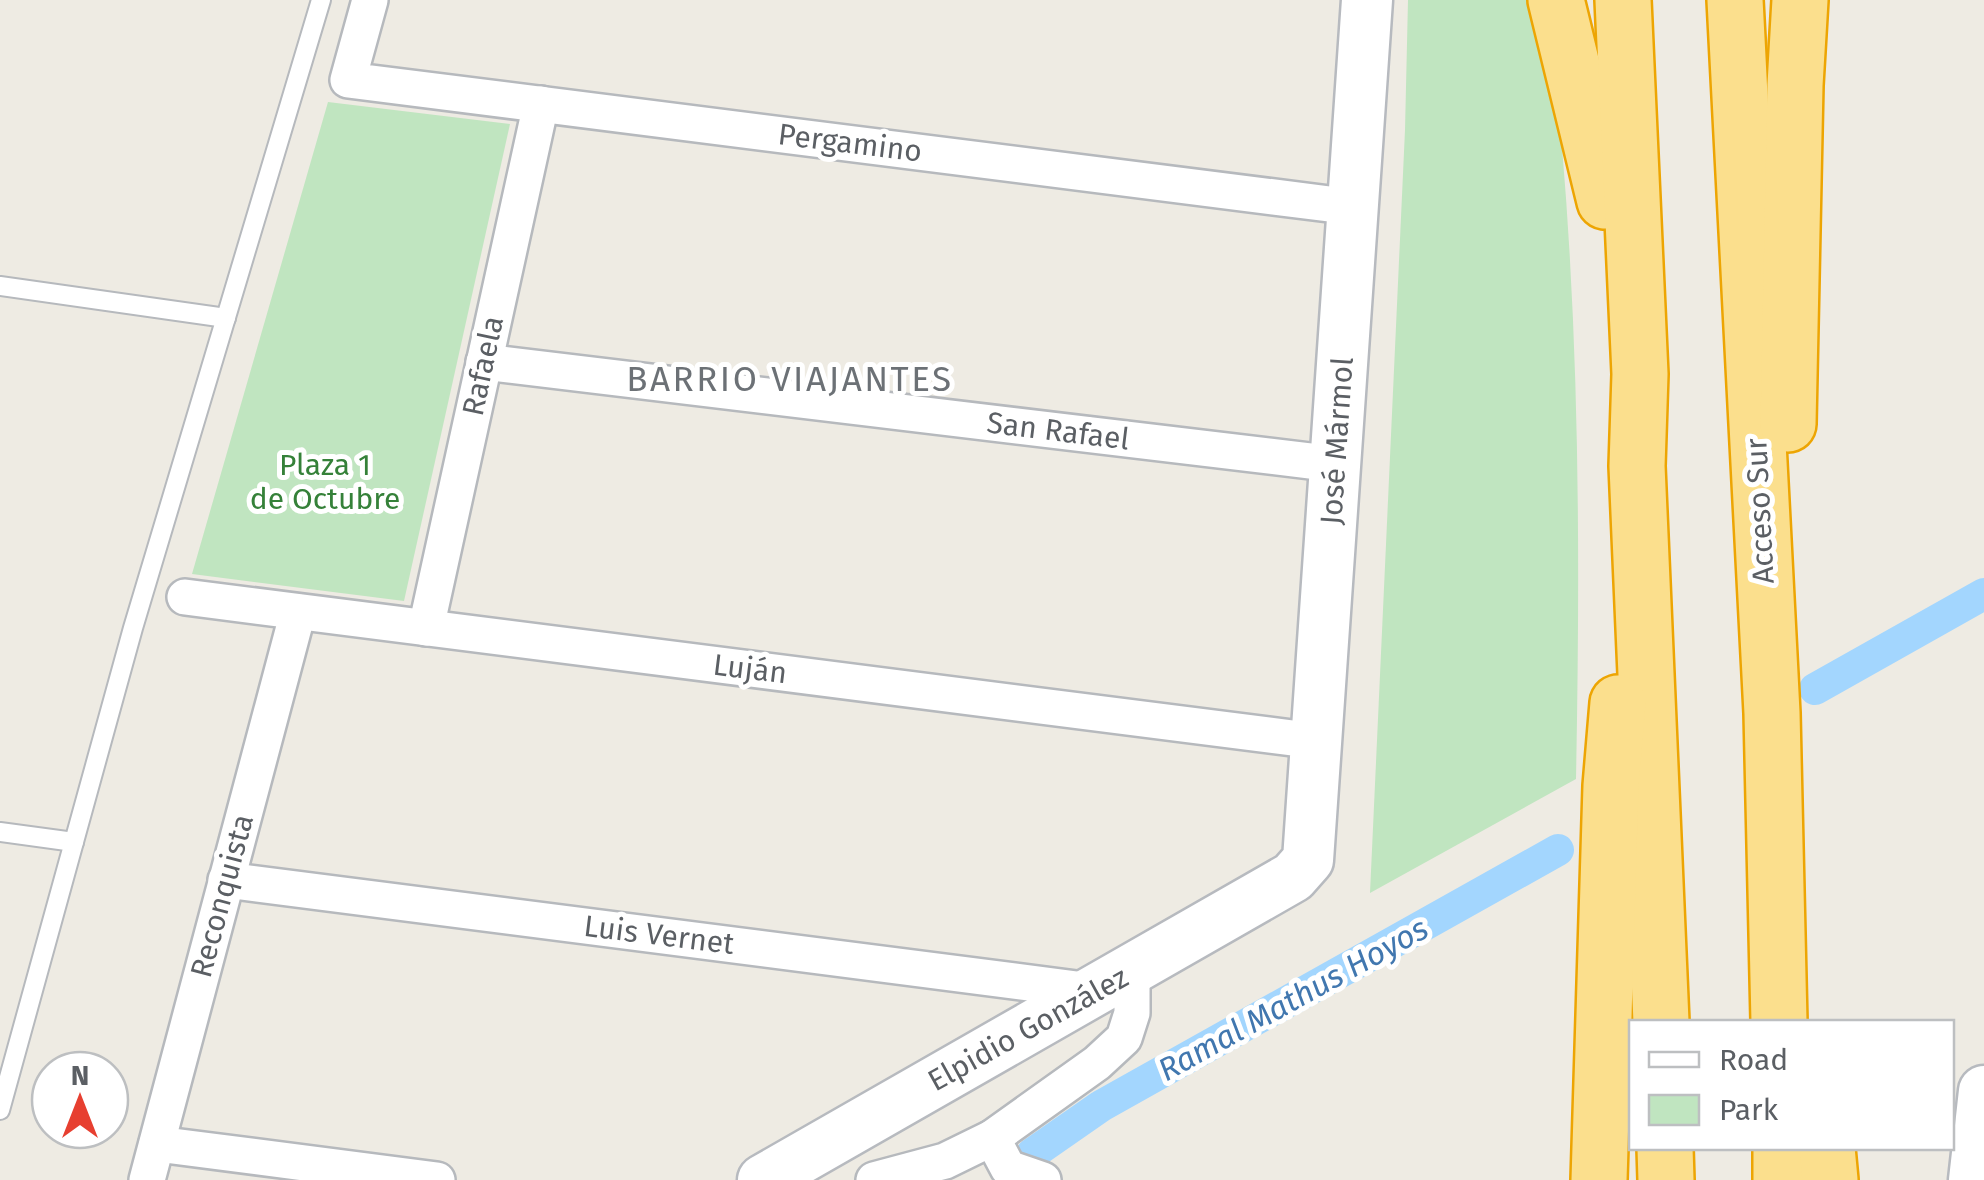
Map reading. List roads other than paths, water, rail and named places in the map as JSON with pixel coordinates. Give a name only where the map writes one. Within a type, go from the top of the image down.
[{"type":"highway","points":[[1556,0],[1593,143],[1640,374]]},
{"type":"highway","points":[[1623,0],[1640,374],[1638,466],[1660,1020]]},
{"type":"highway","name":"Acceso Sur","points":[[1735,0],[1771,702],[1779,1020]]},
{"type":"highway","points":[[1800,0],[1790,405],[1771,702],[1814,1020]]},
{"type":"highway","points":[[1599,1180],[1611,786],[1638,466]]},
{"type":"highway","points":[[1665,1150],[1666,1180]]},
{"type":"highway","points":[[1781,1150],[1782,1180]]},
{"type":"highway","points":[[1827,1150],[1830,1180]]},
{"type":"street","name":"Pergamino","points":[[370,0],[348,80],[1353,207]]},
{"type":"street","name":"José Mármol","points":[[1293,877],[1308,860],[1367,0]]},
{"type":"street","name":"Rafaela","points":[[426,628],[540,104]]},
{"type":"street","name":"San Rafael","points":[[484,362],[1335,464]]},
{"type":"street","name":"Luján","points":[[185,597],[1316,740]]},
{"type":"street","name":"Reconquista","points":[[147,1180],[298,612]]},
{"type":"street","name":"Elpidio González","points":[[763,1180],[1293,877]]},
{"type":"street","name":"Luis Vernet","points":[[226,880],[1112,981]]},
{"type":"street","points":[[874,1180],[945,1161],[992,1138],[1097,1064],[1124,1038],[1132,1013],[1112,981]]},
{"type":"street","points":[[1978,1157],[1984,1091]]},
{"type":"street","points":[[1576,1180],[1601,1100]]},
{"type":"street","points":[[992,1138],[1008,1168],[1043,1180]]},
{"type":"street","points":[[157,1144],[436,1180]]},
{"type":"lane","points":[[0,1110],[134,628],[321,0]]},
{"type":"lane","points":[[0,286],[226,318]]},
{"type":"lane","points":[[0,832],[74,842]]},
{"type":"waterway","name":"Ramal Mathus Hoyos","points":[[1815,689],[1984,594]]},
{"type":"waterway","name":"Ramal Mathus Hoyos","points":[[1032,1154],[1101,1106],[1558,850]]},
{"type":"district","name":"BARRIO VIAJANTES","points":[[790,379]]},
{"type":"park label","name":"Plaza 1 de Octubre","points":[[325,482]]}]
